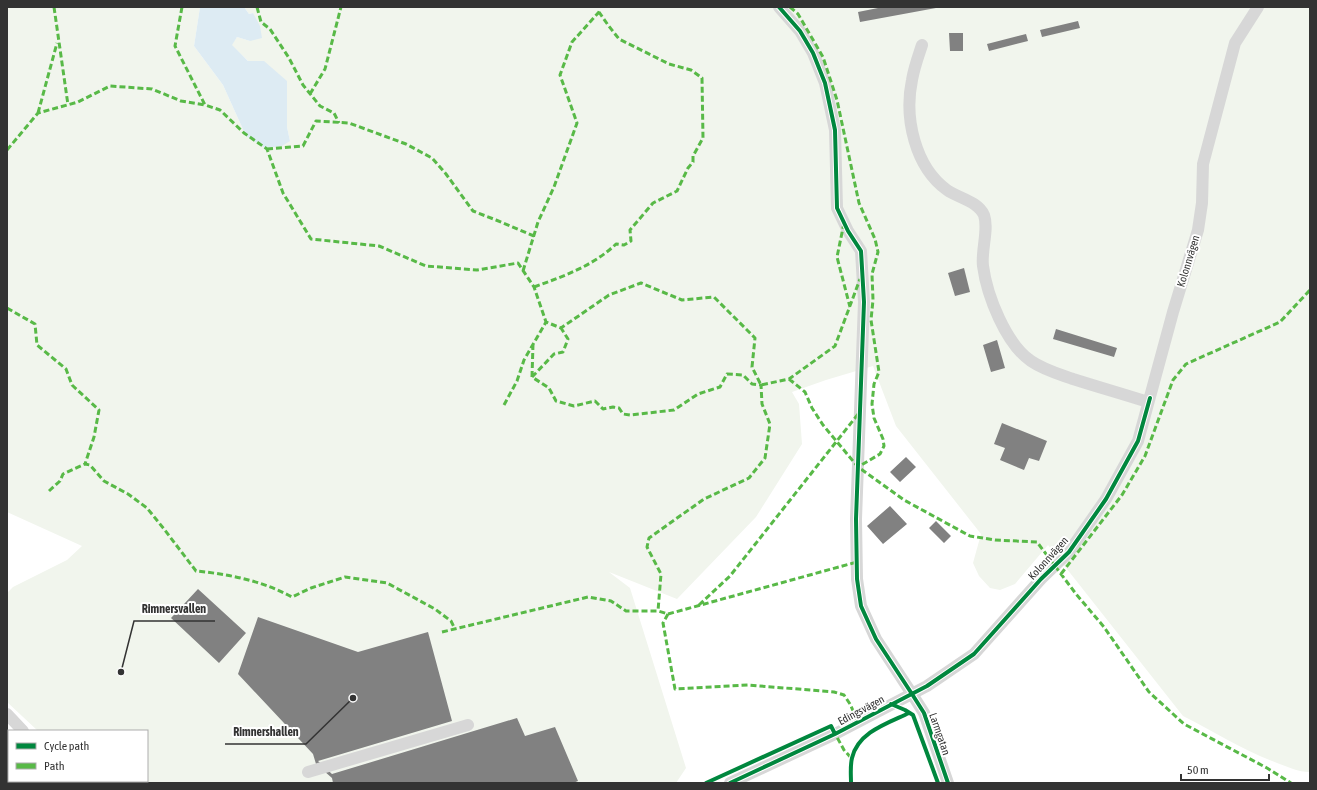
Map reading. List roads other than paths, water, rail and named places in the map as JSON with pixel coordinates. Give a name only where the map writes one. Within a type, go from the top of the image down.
[{"type":"street","name":"Larmgatan","points":[[779,7],[800,31],[813,53],[825,84],[835,130],[837,208],[848,231],[861,251],[864,302],[856,519],[857,579],[861,606],[876,639],[924,713],[948,783]]},
{"type":"street","name":"Kolonnvägen","points":[[912,694],[945,675],[974,654],[1041,579],[1069,552],[1106,499],[1138,441],[1173,312],[1198,230],[1202,203],[1203,164],[1235,43],[1258,7]]},
{"type":"street","points":[[922,45],[912,81],[910,104],[912,126],[918,150],[924,166],[937,182],[947,190],[977,205],[984,214],[985,225],[983,266],[999,320],[1008,336],[1021,352],[1031,361],[1048,370],[1149,400]]},
{"type":"street","name":"Edingsvägen","points":[[730,783],[835,734],[912,694]]},
{"type":"street","points":[[7,714],[22,730]]},
{"type":"street","points":[[308,772],[468,725]]},
{"type":"place","name":"Rimnersvallen","points":[[121,672]]},
{"type":"place","name":"Rimnershallen","points":[[353,698]]}]
